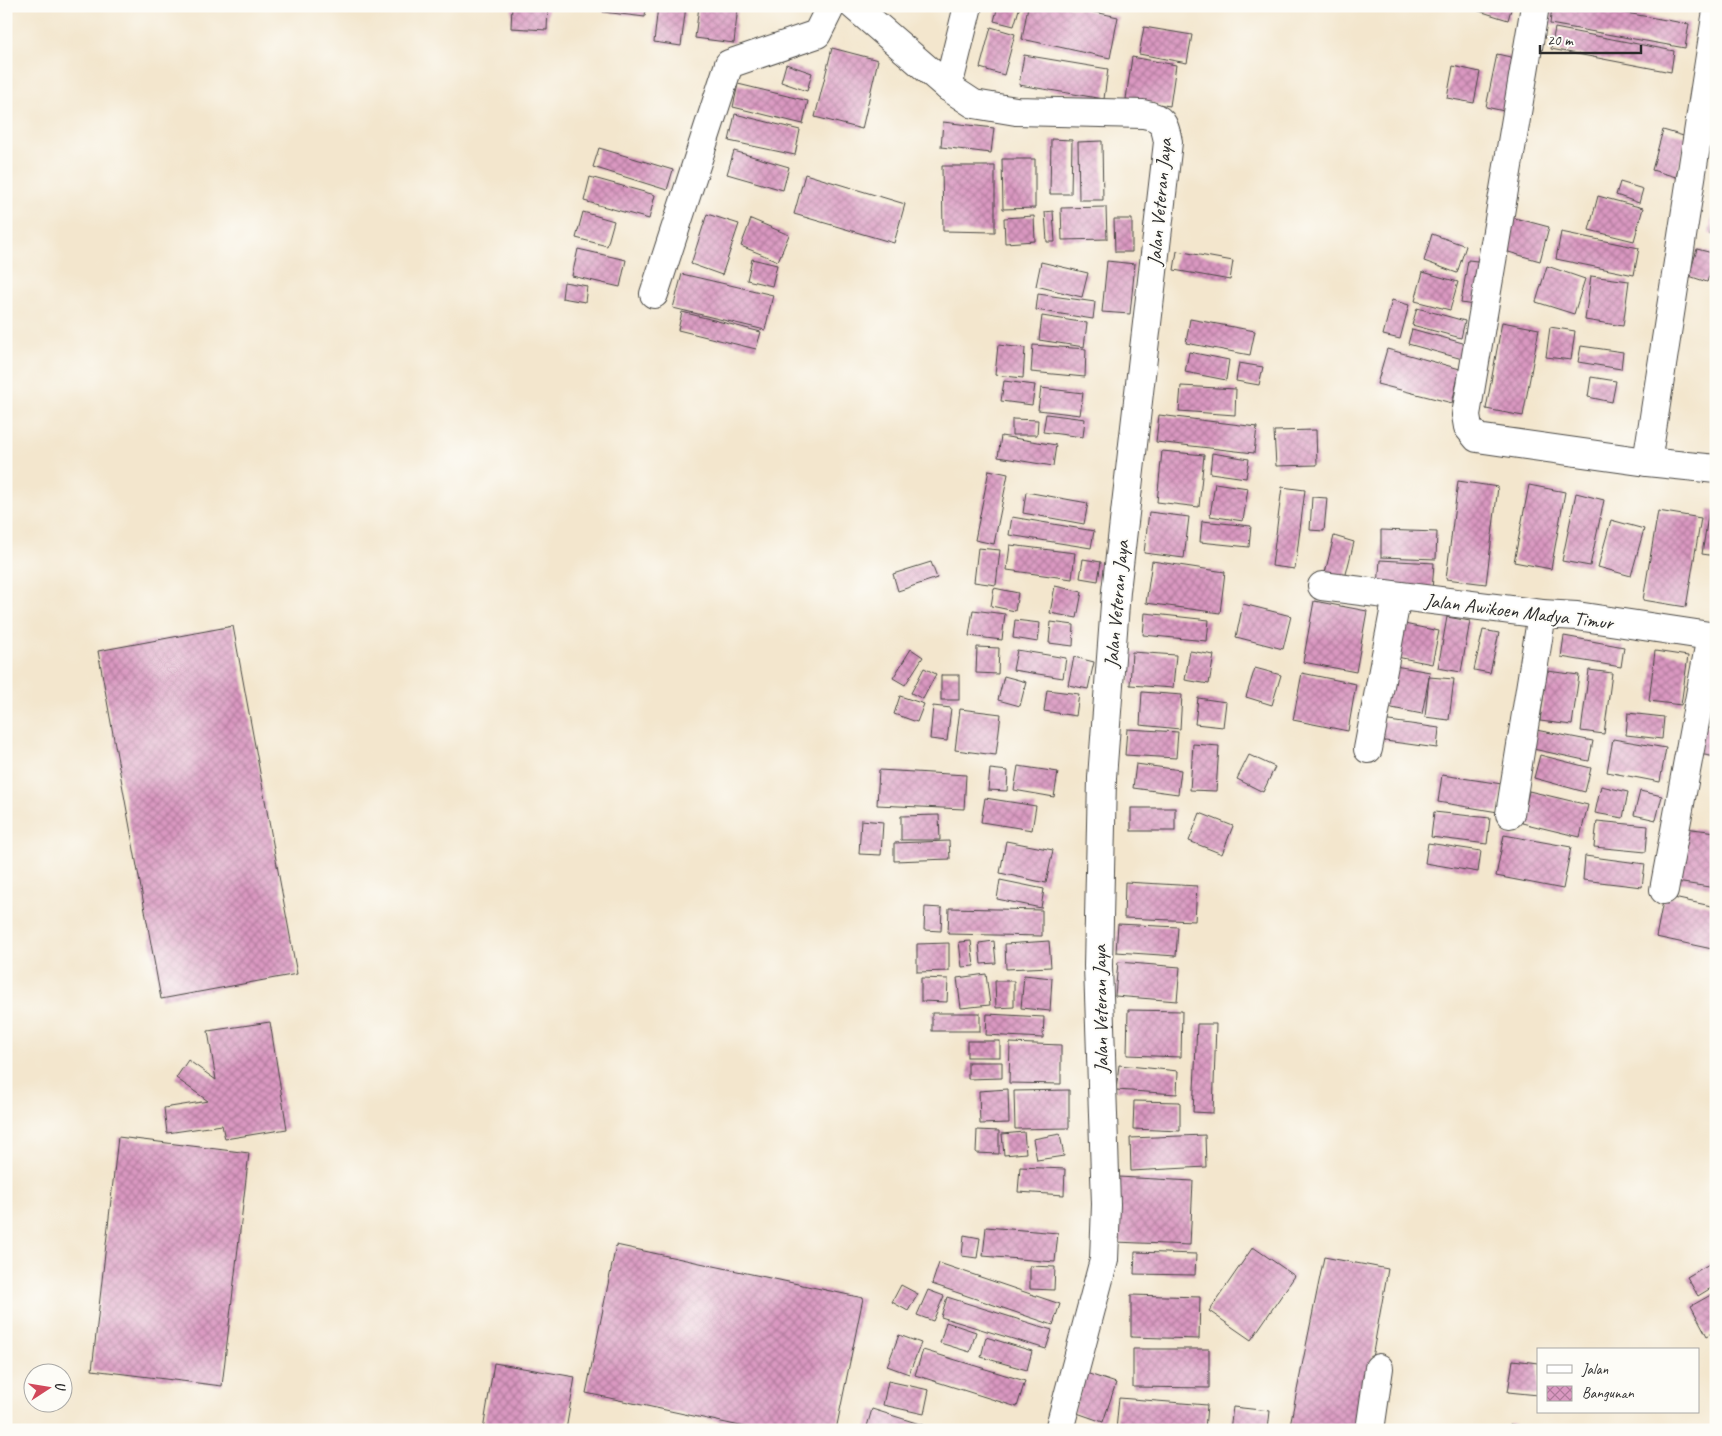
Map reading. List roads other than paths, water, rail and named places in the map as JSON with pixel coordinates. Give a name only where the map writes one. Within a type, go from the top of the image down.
[{"type":"street","points":[[654,294],[729,64],[817,34],[831,6]]},
{"type":"street","name":"Jalan Veteran Jaya","points":[[854,6],[948,87],[974,104],[1016,111],[1152,116],[1161,121],[1166,129],[1168,142],[1116,591],[1102,778],[1098,966],[1106,1204],[1104,1260],[1059,1430]]},
{"type":"street","points":[[948,87],[968,6]]},
{"type":"street","points":[[1535,6],[1466,415],[1468,428],[1477,438],[1647,462],[1716,469]]},
{"type":"street","points":[[1647,462],[1716,17]]},
{"type":"street","name":"Jalan Awikoen Madya Timur","points":[[1322,586],[1542,614],[1577,616],[1714,636]]},
{"type":"street","points":[[1368,749],[1397,596]]},
{"type":"street","points":[[1510,814],[1542,614]]},
{"type":"street","points":[[1664,890],[1714,636]]},
{"type":"street","points":[[1370,1430],[1380,1368]]}]
